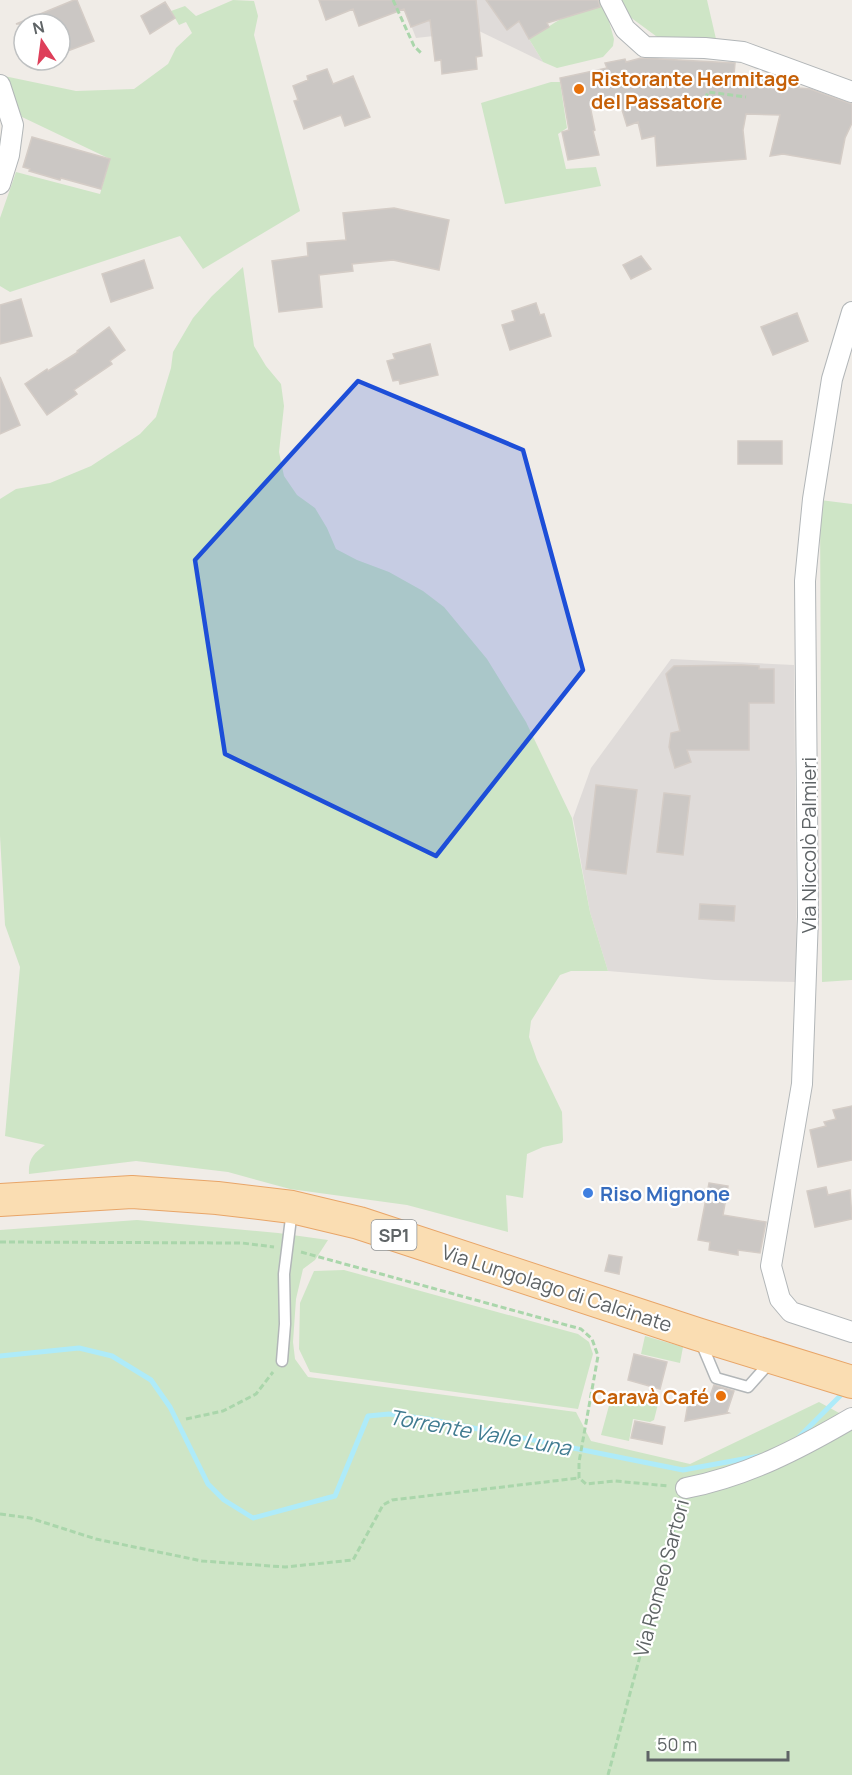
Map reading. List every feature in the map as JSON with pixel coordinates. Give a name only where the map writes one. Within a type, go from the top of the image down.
[{"type":"main road","name":"Via Lungolago di Calcinate","points":[[0,1200],[132,1192],[217,1198],[292,1207],[359,1223],[839,1378]]},
{"type":"street","points":[[610,0],[625,29],[645,47],[705,48],[743,52],[852,92]]},
{"type":"street","points":[[0,85],[13,124],[9,155],[0,184]]},
{"type":"street","name":"Via Niccolò Palmieri","points":[[852,312],[832,379],[813,499],[805,581],[808,917],[802,1084],[771,1266],[780,1299],[791,1312],[852,1332]]},
{"type":"street","name":"Via Romeo Sartori","points":[[686,1488],[724,1478],[780,1457],[852,1418]]},
{"type":"lane","points":[[282,1361],[285,1324],[284,1274],[292,1207]]},
{"type":"path","points":[[393,0],[414,46],[421,53]]},
{"type":"path","points":[[705,99],[708,92],[746,97]]},
{"type":"path","points":[[0,1242],[242,1243],[287,1249],[581,1329],[592,1339],[598,1356],[579,1462],[579,1478]]},
{"type":"path","points":[[186,1419],[223,1411],[256,1394],[282,1361]]},
{"type":"path","points":[[0,1514],[30,1518],[96,1539],[202,1561],[285,1567],[353,1560],[383,1505],[392,1500],[579,1478],[586,1484],[615,1481],[686,1488]]},
{"type":"path","name":"Via Romeo Sartori","points":[[608,1775],[686,1488]]},
{"type":"highlighted area","points":[[358,381],[523,450],[583,670],[436,856],[225,754],[195,560]]},
{"type":"shaded area","points":[[401,0],[505,0],[540,11],[549,27],[529,39],[543,62],[479,31],[416,38]]},
{"type":"shaded area","points":[[671,659],[794,665],[797,982],[715,980],[608,971],[590,912],[573,818],[591,768]]},
{"type":"green space","points":[[233,0],[254,1],[258,16],[254,35],[300,211],[203,269],[180,236],[10,292],[0,286],[0,218],[16,172],[100,194],[110,159],[22,117],[4,76],[76,91],[134,89],[168,64],[176,48],[192,33],[186,22],[179,25],[171,11],[185,6],[196,16]]},
{"type":"green space","points":[[603,0],[614,39],[613,46],[603,57],[557,68],[543,62],[529,39],[555,22]]},
{"type":"green space","points":[[617,0],[707,0],[716,39],[664,42],[622,11]]},
{"type":"green space","points":[[551,82],[560,82],[567,128],[558,134],[566,169],[596,167],[601,186],[505,204],[481,103]]},
{"type":"green space","points":[[243,267],[254,346],[266,366],[281,384],[284,406],[279,452],[284,476],[297,495],[315,508],[336,549],[389,572],[423,591],[444,607],[487,659],[526,722],[572,818],[590,912],[608,971],[571,971],[560,975],[531,1021],[529,1037],[537,1060],[562,1112],[563,1140],[562,1143],[543,1147],[527,1154],[523,1198],[506,1195],[508,1232],[407,1205],[290,1189],[228,1172],[136,1161],[29,1174],[32,1157],[45,1145],[5,1136],[20,967],[5,925],[0,836],[0,499],[16,489],[50,483],[91,466],[140,434],[156,417],[171,368],[173,352],[193,318],[212,296]]},
{"type":"green space","points":[[820,500],[852,504],[852,980],[822,982]]},
{"type":"green space","points":[[137,1220],[328,1240],[315,1260],[303,1269],[296,1299],[293,1342],[295,1359],[308,1377],[576,1412],[591,1441],[690,1464],[819,1402],[852,1420],[852,1775],[0,1775],[0,1230]]},
{"type":"green space","points":[[344,1270],[578,1334],[589,1342],[593,1354],[578,1409],[310,1372],[299,1349],[300,1303],[314,1271]]},
{"type":"green space","points":[[645,1336],[683,1347],[680,1363],[641,1354]]},
{"type":"green space","points":[[627,1391],[660,1396],[654,1420],[650,1422],[633,1419],[629,1441],[601,1435],[610,1402],[623,1406]]},
{"type":"building","points":[[77,0],[94,41],[72,49],[72,12],[45,12]]},
{"type":"building","points":[[319,0],[476,0],[482,56],[476,57],[477,69],[442,74],[441,60],[435,61],[430,20],[411,27],[404,9],[359,26],[353,9],[326,20]]},
{"type":"building","points":[[486,0],[598,0],[600,7],[547,23],[549,27],[529,39],[519,21],[507,30]]},
{"type":"building","points":[[165,2],[175,18],[150,34],[141,16]]},
{"type":"building","points":[[641,58],[735,63],[734,75],[799,86],[799,88],[810,89],[852,104],[852,123],[845,138],[840,164],[783,154],[770,156],[780,115],[746,114],[743,130],[746,159],[657,166],[655,136],[642,139],[638,122],[627,126],[619,100],[590,106],[599,155],[568,160],[562,132],[569,130],[560,78],[607,68],[605,63],[625,59],[626,62]]},
{"type":"building","points":[[327,69],[333,84],[353,76],[370,117],[345,126],[341,115],[304,129],[294,101],[298,100],[293,86],[308,80],[307,76]]},
{"type":"building","points":[[32,137],[110,159],[101,189],[61,178],[60,180],[23,167]]},
{"type":"building","points":[[394,208],[449,220],[439,270],[393,260],[352,264],[353,271],[319,275],[322,307],[279,312],[272,261],[308,256],[307,243],[346,240],[343,213]]},
{"type":"building","points":[[641,256],[651,269],[631,279],[623,265]]},
{"type":"building","points":[[144,260],[153,288],[111,302],[102,274]]},
{"type":"building","points":[[21,299],[32,336],[0,344],[0,305]]},
{"type":"building","points":[[536,303],[540,315],[544,314],[551,336],[510,350],[502,325],[515,321],[512,311]]},
{"type":"building","points":[[797,313],[808,341],[773,355],[761,327]]},
{"type":"building","points":[[109,327],[125,350],[110,361],[112,364],[74,390],[77,394],[47,415],[25,384],[78,352]]},
{"type":"building","points":[[430,344],[438,375],[400,384],[399,380],[393,381],[387,361],[395,359],[393,354]]},
{"type":"building","points":[[0,377],[20,425],[0,434]]},
{"type":"building","points":[[738,441],[782,441],[782,464],[738,464]]},
{"type":"building","points":[[674,666],[759,666],[759,669],[774,669],[774,703],[749,703],[749,750],[687,750],[691,762],[675,768],[669,747],[671,733],[680,731],[666,674]]},
{"type":"building","points":[[596,785],[637,790],[626,874],[586,869]]},
{"type":"building","points":[[664,793],[690,796],[683,855],[657,852]]},
{"type":"building","points":[[700,904],[735,906],[734,921],[699,919]]},
{"type":"building","points":[[852,1106],[852,1160],[818,1167],[810,1130],[826,1126],[824,1122],[836,1119],[833,1110]]},
{"type":"building","points":[[709,1183],[728,1186],[723,1215],[766,1222],[760,1253],[738,1250],[738,1255],[709,1250],[710,1242],[698,1240]]},
{"type":"building","points":[[826,1187],[828,1195],[850,1190],[852,1219],[815,1227],[807,1191]]},
{"type":"building","points":[[609,1255],[622,1257],[619,1274],[605,1271]]},
{"type":"building","points":[[634,1354],[667,1362],[660,1389],[628,1380]]},
{"type":"building","name":"Caravà Café","points":[[714,1385],[734,1391],[727,1412],[729,1413],[685,1421],[688,1403],[706,1407]]},
{"type":"building","points":[[635,1421],[665,1427],[662,1444],[631,1438]]},
{"type":"waterway","name":"Torrente Valle Luna","points":[[0,1356],[79,1348],[112,1356],[151,1380],[170,1407],[208,1484],[224,1500],[253,1518],[335,1496],[368,1416],[389,1414],[428,1419],[683,1470],[760,1456]]},
{"type":"waterway","name":"Torrente Valle Luna","points":[[798,1438],[844,1392]]},
{"type":"place","name":"Ristorante Hermitage del Passatore","points":[[579,89]]},
{"type":"place","name":"Riso Mignone","points":[[588,1193]]},
{"type":"place","name":"Caravà Café","points":[[721,1396]]}]
